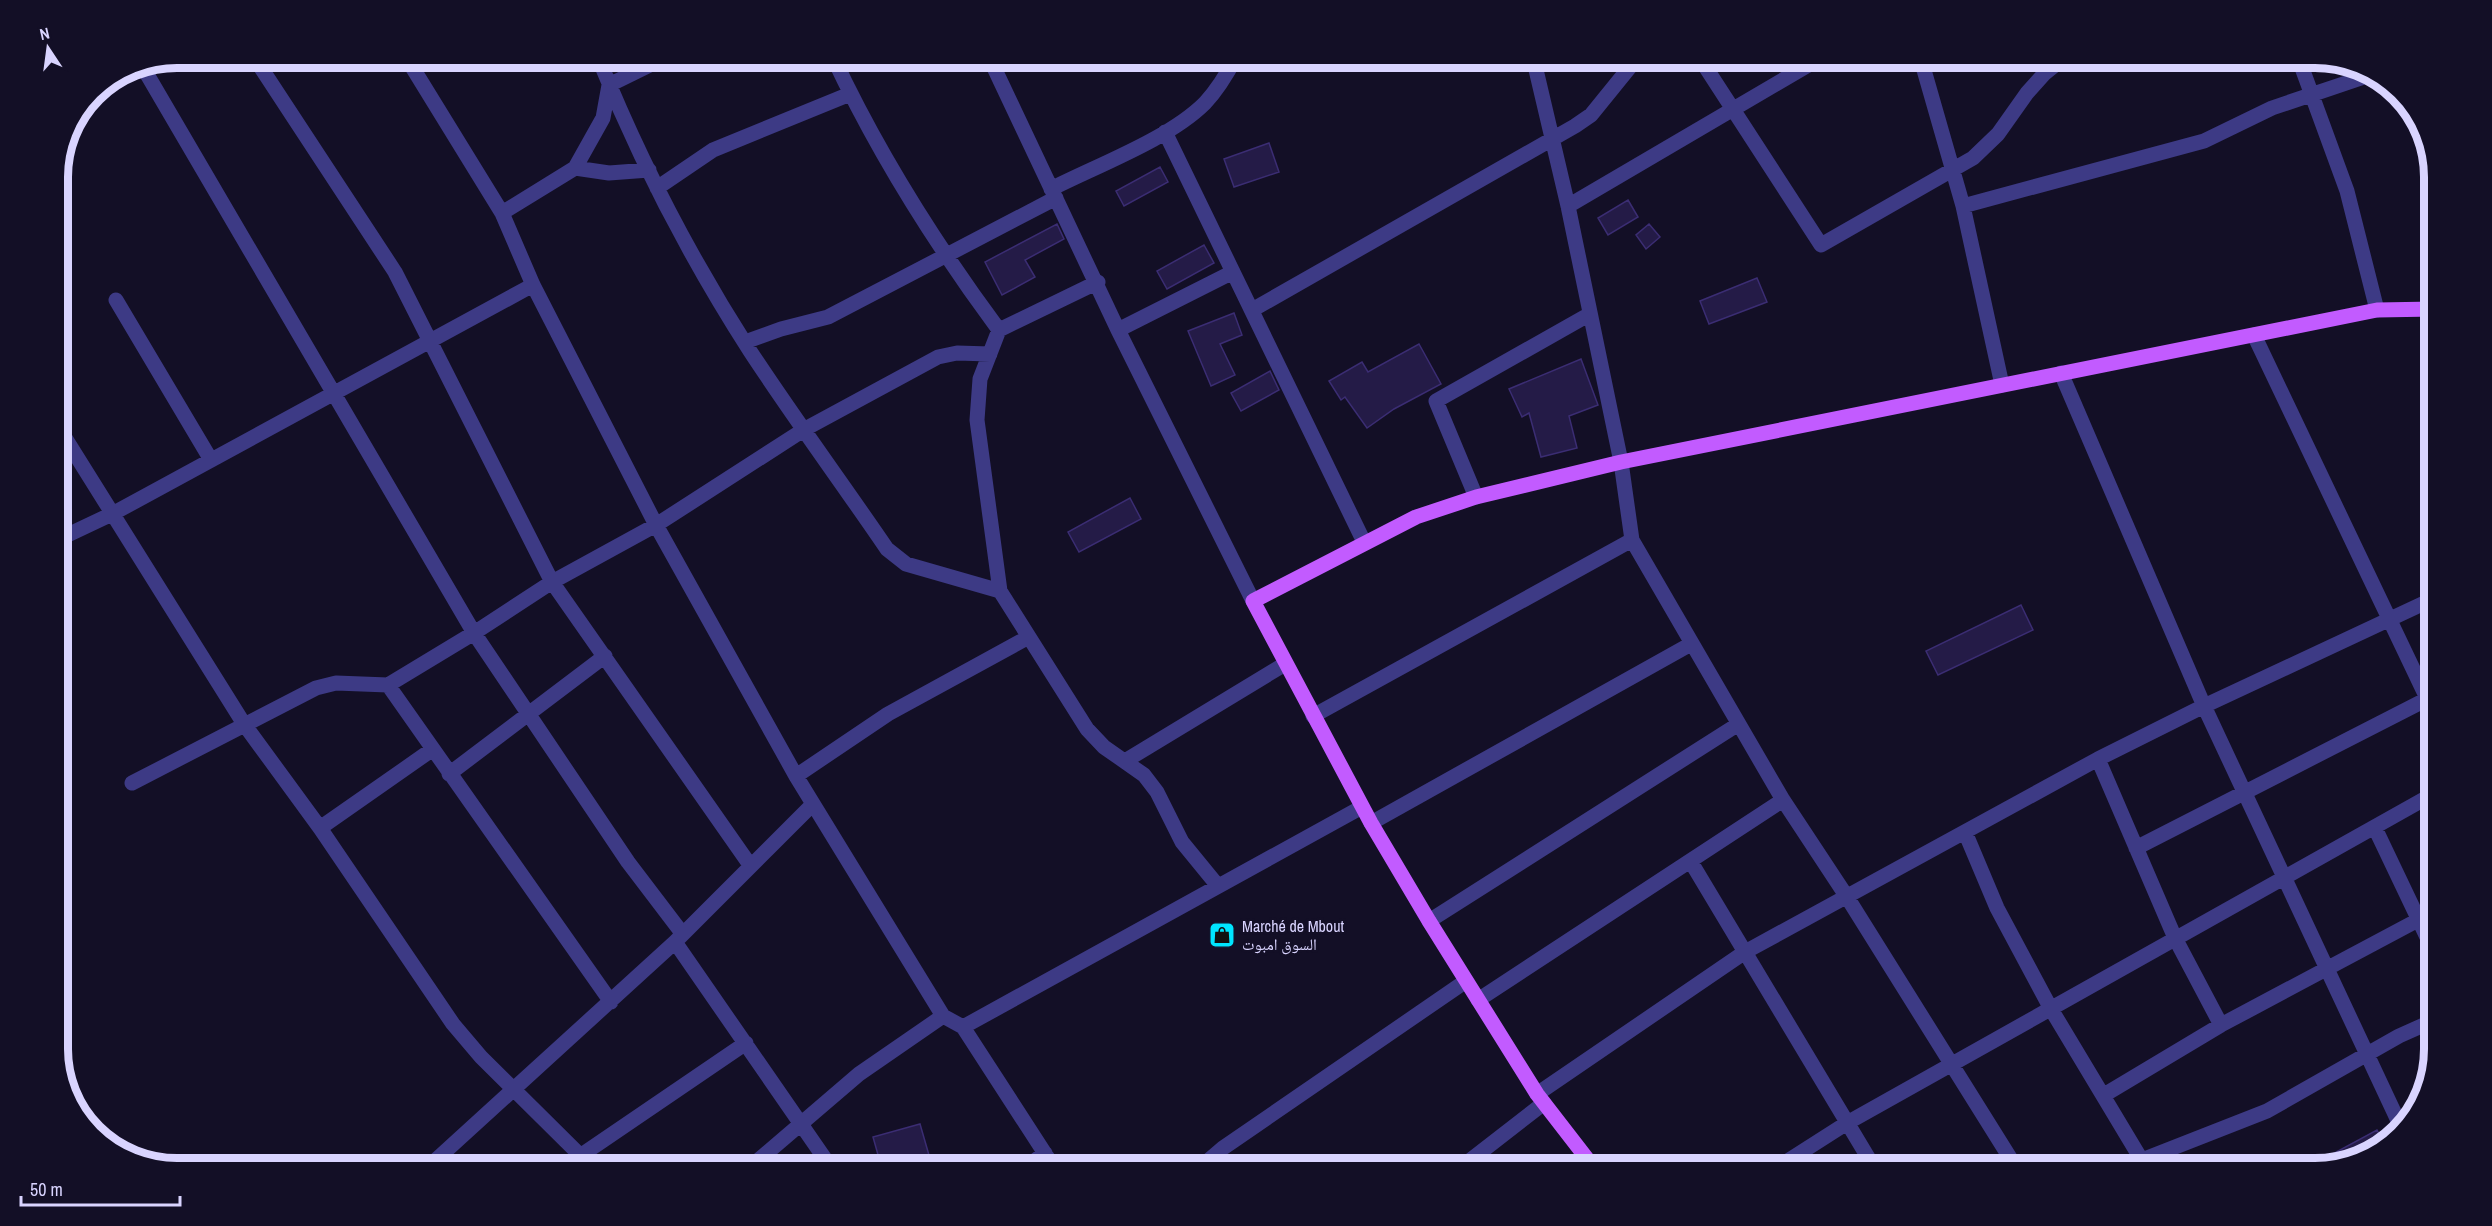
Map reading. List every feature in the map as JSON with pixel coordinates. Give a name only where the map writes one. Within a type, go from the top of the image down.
[{"type":"main road","points":[[1586,1158],[1540,1098],[1429,921],[1362,807],[1253,601],[1416,517],[1476,497],[1621,462],[2377,310],[2424,309]]},
{"type":"street","points":[[261,68],[383,252],[552,582],[750,865]]},
{"type":"street","points":[[413,68],[502,213],[533,285],[656,525],[796,776],[943,1016],[963,1027],[1048,1158]]},
{"type":"street","points":[[602,68],[657,188],[746,342],[887,549],[906,564],[1000,591]]},
{"type":"street","points":[[609,85],[644,68]]},
{"type":"street","points":[[838,68],[850,94],[944,256],[999,330]]},
{"type":"street","points":[[994,68],[1098,282],[1118,330],[1253,601]]},
{"type":"street","points":[[746,342],[774,331],[828,317],[944,256],[1165,132],[1204,103],[1219,87],[1230,68]]},
{"type":"street","points":[[1536,68],[1568,206],[1621,462],[1632,540],[1737,725],[2010,1158]]},
{"type":"street","points":[[1252,310],[1552,140],[1591,115],[1629,68]]},
{"type":"street","points":[[1707,68],[1821,245],[1953,170],[1987,146],[2026,93],[2051,68]]},
{"type":"street","points":[[1568,206],[1804,68]]},
{"type":"street","points":[[1923,68],[1963,206],[2002,385]]},
{"type":"street","points":[[2302,68],[2347,190],[2377,310]]},
{"type":"street","points":[[146,72],[474,633],[679,937],[746,1043],[824,1158]]},
{"type":"street","points":[[1963,206],[2204,141],[2272,108],[2361,78]]},
{"type":"street","points":[[502,213],[574,168],[603,118],[609,85]]},
{"type":"street","points":[[657,188],[713,150],[850,94]]},
{"type":"street","points":[[1165,132],[1364,542]]},
{"type":"street","points":[[574,168],[609,173],[649,170]]},
{"type":"street","points":[[1118,330],[1233,272]]},
{"type":"street","points":[[1098,282],[999,330],[980,379],[976,420],[1000,591],[1027,638],[1087,729],[1104,747],[1144,775],[1157,792],[1182,842],[1218,886]]},
{"type":"street","points":[[68,535],[112,514],[533,285]]},
{"type":"street","points":[[116,300],[211,460]]},
{"type":"street","points":[[1476,497],[1436,401],[1590,314]]},
{"type":"street","points":[[2254,335],[2389,618],[2424,683]]},
{"type":"street","points":[[132,783],[316,688],[336,683],[388,685],[552,582],[656,525],[805,429],[938,357],[957,352],[990,354]]},
{"type":"street","points":[[2061,373],[2204,706],[2398,1120]]},
{"type":"street","points":[[68,443],[244,724],[320,828],[453,1024],[481,1057],[583,1158]]},
{"type":"street","points":[[1313,716],[1632,540]]},
{"type":"street","points":[[1472,1158],[1540,1098],[1745,952],[2098,759],[2204,706],[2424,603]]},
{"type":"street","points":[[796,776],[888,714],[1027,638]]},
{"type":"street","points":[[1371,823],[1691,644]]},
{"type":"street","points":[[449,774],[605,656]]},
{"type":"street","points":[[1125,761],[1285,664]]},
{"type":"street","points":[[388,685],[611,1002]]},
{"type":"street","points":[[2136,848],[2424,700]]},
{"type":"street","points":[[1429,921],[1737,725]]},
{"type":"street","points":[[320,828],[433,750]]},
{"type":"street","points":[[2098,759],[2175,938],[2221,1025]]},
{"type":"street","points":[[1793,1158],[1847,1124],[2051,1008],[2424,799]]},
{"type":"street","points":[[1478,1000],[1783,800]]},
{"type":"street","points":[[438,1158],[611,1002],[813,804]]},
{"type":"street","points":[[963,1027],[1362,807]]},
{"type":"street","points":[[2375,828],[2424,931]]},
{"type":"street","points":[[1965,832],[1997,908],[2051,1008],[2140,1158]]},
{"type":"street","points":[[1691,862],[1868,1158]]},
{"type":"street","points":[[2104,1095],[2221,1025],[2424,916]]},
{"type":"street","points":[[1211,1158],[1466,981]]},
{"type":"street","points":[[761,1158],[859,1074],[943,1016]]},
{"type":"street","points":[[2160,1158],[2267,1111],[2368,1054],[2424,1026]]},
{"type":"street","points":[[576,1158],[746,1043]]},
{"type":"street","points":[[1038,1158],[1045,1153]]},
{"type":"building","points":[[1269,143],[1279,172],[1234,187],[1224,159]]},
{"type":"building","points":[[1160,167],[1168,182],[1124,206],[1116,191]]},
{"type":"building","points":[[1628,200],[1638,217],[1608,235],[1598,218]]},
{"type":"building","points":[[1057,224],[1064,239],[1025,260],[1035,277],[1002,295],[985,262]]},
{"type":"building","points":[[1649,224],[1660,237],[1646,249],[1636,235]]},
{"type":"building","points":[[1204,245],[1214,263],[1167,289],[1157,271]]},
{"type":"building","points":[[1757,278],[1767,302],[1709,324],[1700,301]]},
{"type":"building","points":[[1234,313],[1242,335],[1220,344],[1235,375],[1211,386],[1188,331]]},
{"type":"building","points":[[1419,344],[1441,384],[1394,409],[1367,428],[1345,397],[1341,400],[1329,381],[1362,362],[1368,372]]},
{"type":"building","points":[[1581,359],[1598,405],[1569,416],[1577,448],[1541,457],[1529,413],[1522,417],[1509,389]]},
{"type":"building","points":[[1270,371],[1279,390],[1241,411],[1231,393]]},
{"type":"building","points":[[1130,498],[1141,519],[1079,552],[1068,532]]},
{"type":"building","points":[[2021,605],[2033,630],[1938,675],[1926,651]]},
{"type":"building","points":[[920,1124],[930,1158],[879,1158],[873,1137]]},
{"type":"building","points":[[2377,1130],[2380,1136],[2350,1153],[2325,1158]]},
{"type":"place","name":"Marché de Mbout السوق امبوت","points":[[1222,935]]}]
